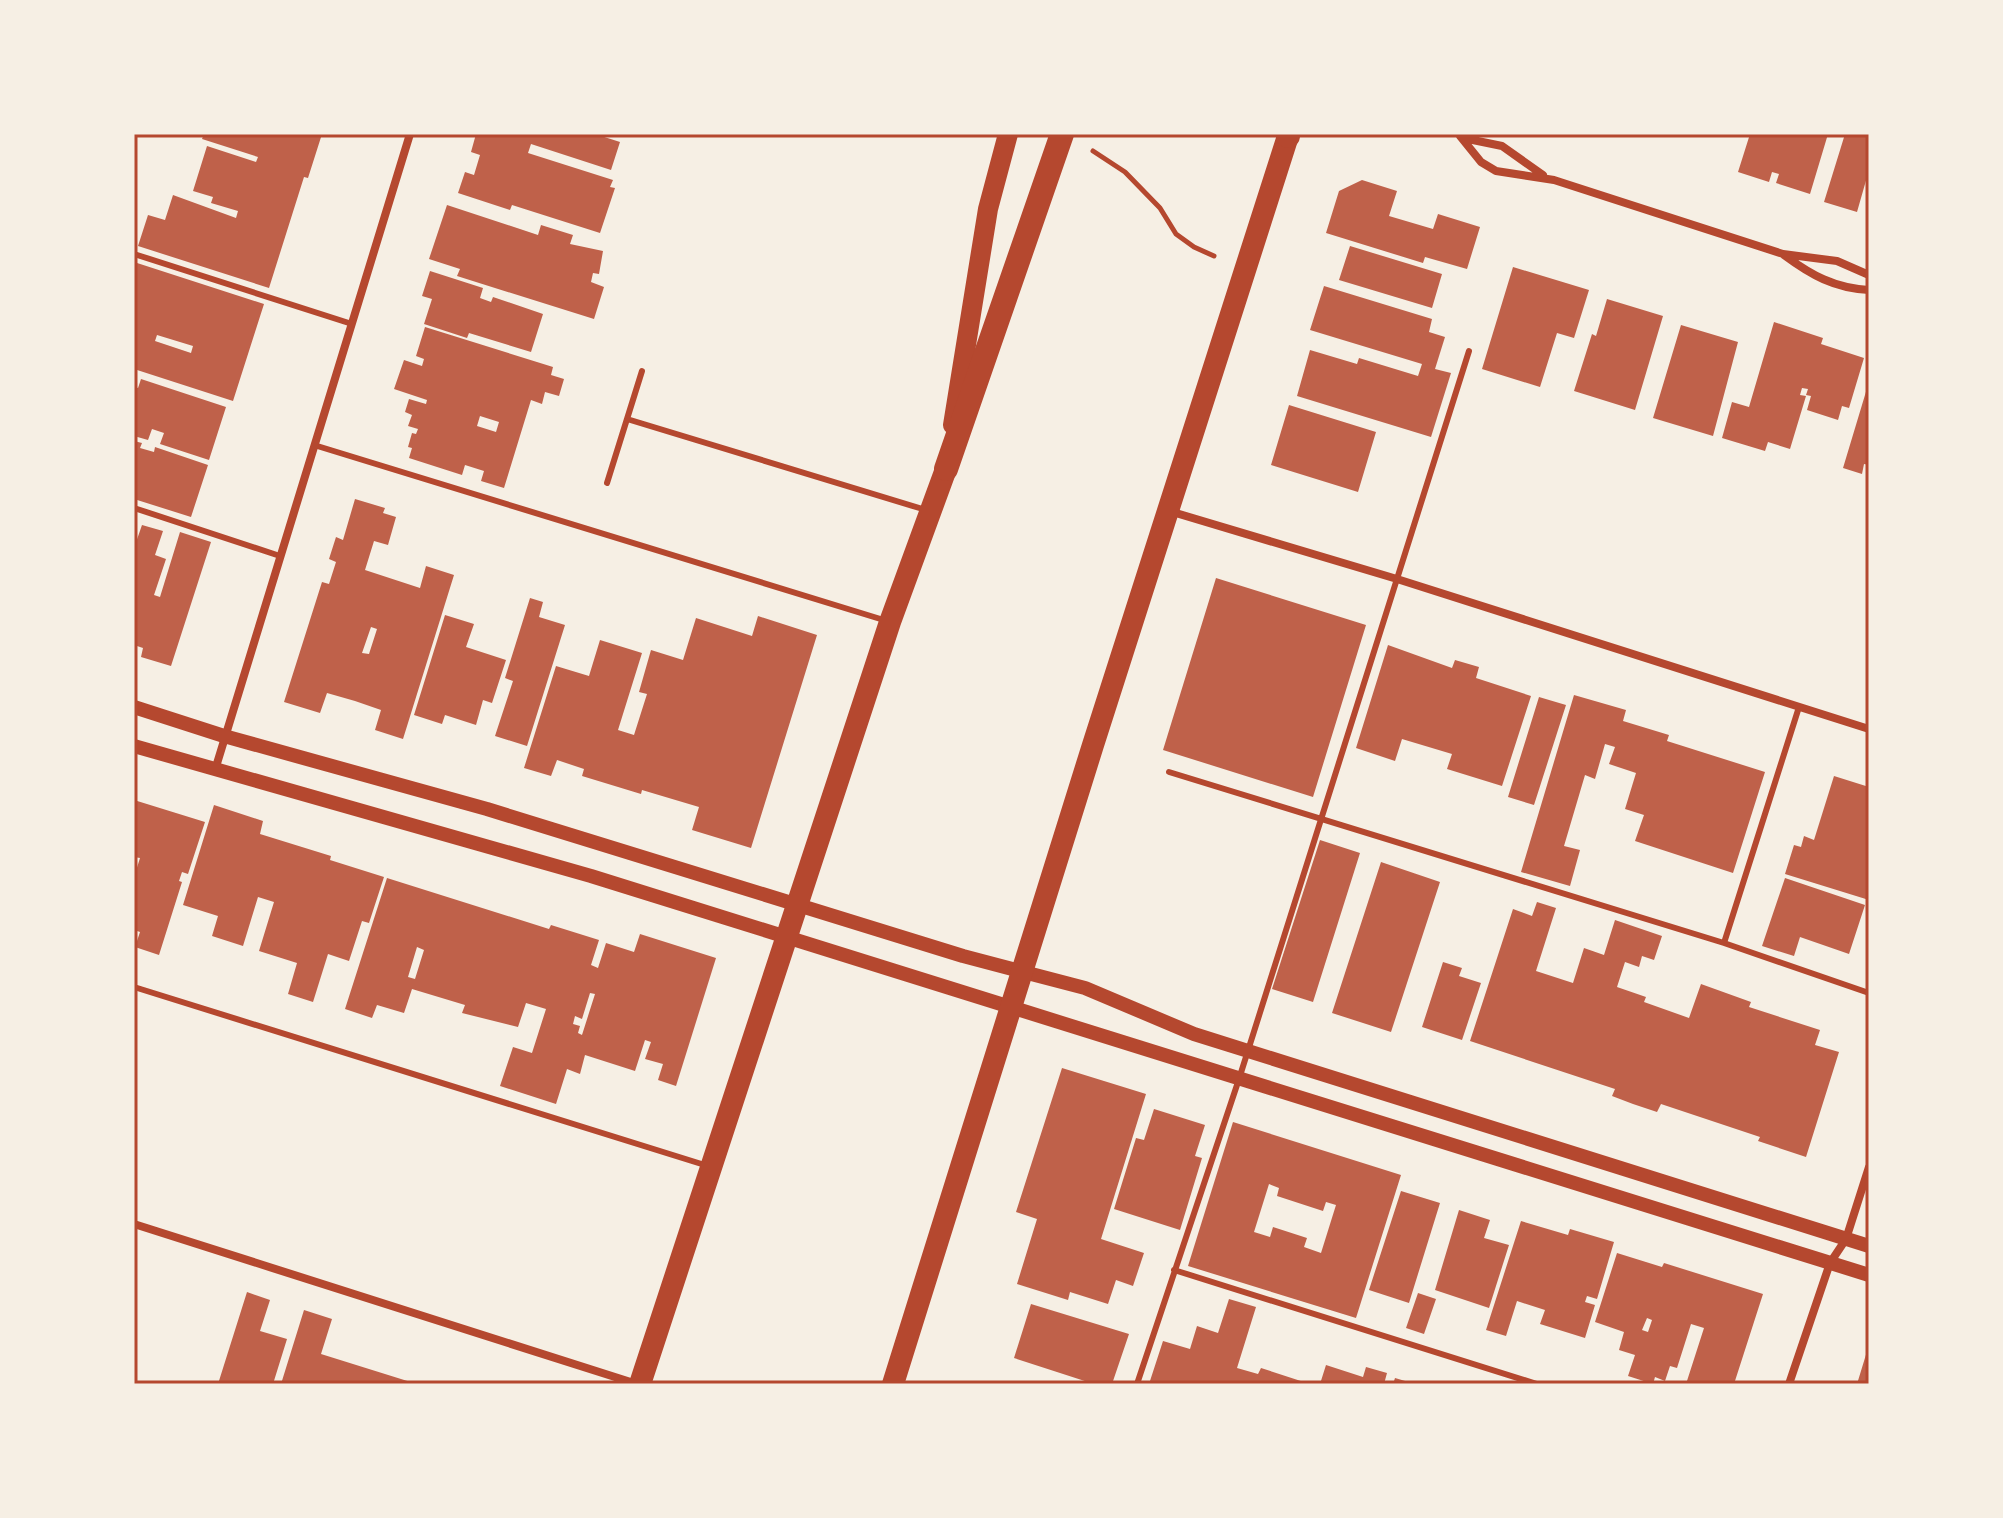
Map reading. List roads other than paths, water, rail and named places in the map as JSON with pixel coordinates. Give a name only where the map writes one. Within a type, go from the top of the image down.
[{"type":"highway","points":[[639,1384],[890,622],[1062,134]]},
{"type":"highway","points":[[895,1383],[1168,510],[1294,135]]},
{"type":"main road","points":[[946,469],[988,209],[1008,134]]},
{"type":"street","points":[[215,770],[410,134]]},
{"type":"street","points":[[1458,135],[1502,146],[1554,180]]},
{"type":"street","points":[[1458,135],[1481,162],[1496,171],[1554,180],[1783,254],[1837,261],[1869,275]]},
{"type":"street","points":[[1783,254],[1810,274],[1831,284],[1869,290]]},
{"type":"street","points":[[1168,510],[1397,579],[1869,729]]},
{"type":"street","points":[[134,707],[224,736],[487,809],[1022,972],[1085,988],[1173,1026],[1869,1246]]},
{"type":"street","points":[[134,746],[591,876],[1869,1275]]},
{"type":"street","points":[[1789,1384],[1830,1263],[1846,1239],[1869,1167]]},
{"type":"street","points":[[134,1224],[639,1384]]},
{"type":"lane","points":[[134,254],[352,324]]},
{"type":"lane","points":[[1137,1384],[1239,1079],[1469,351]]},
{"type":"lane","points":[[607,483],[642,371]]},
{"type":"lane","points":[[627,419],[929,511]]},
{"type":"lane","points":[[314,445],[890,622]]},
{"type":"lane","points":[[134,508],[280,556]]},
{"type":"lane","points":[[1724,943],[1799,707]]},
{"type":"lane","points":[[1169,772],[1724,943],[1869,993]]},
{"type":"lane","points":[[134,987],[711,1167]]},
{"type":"lane","points":[[1174,1270],[1537,1384]]}]
